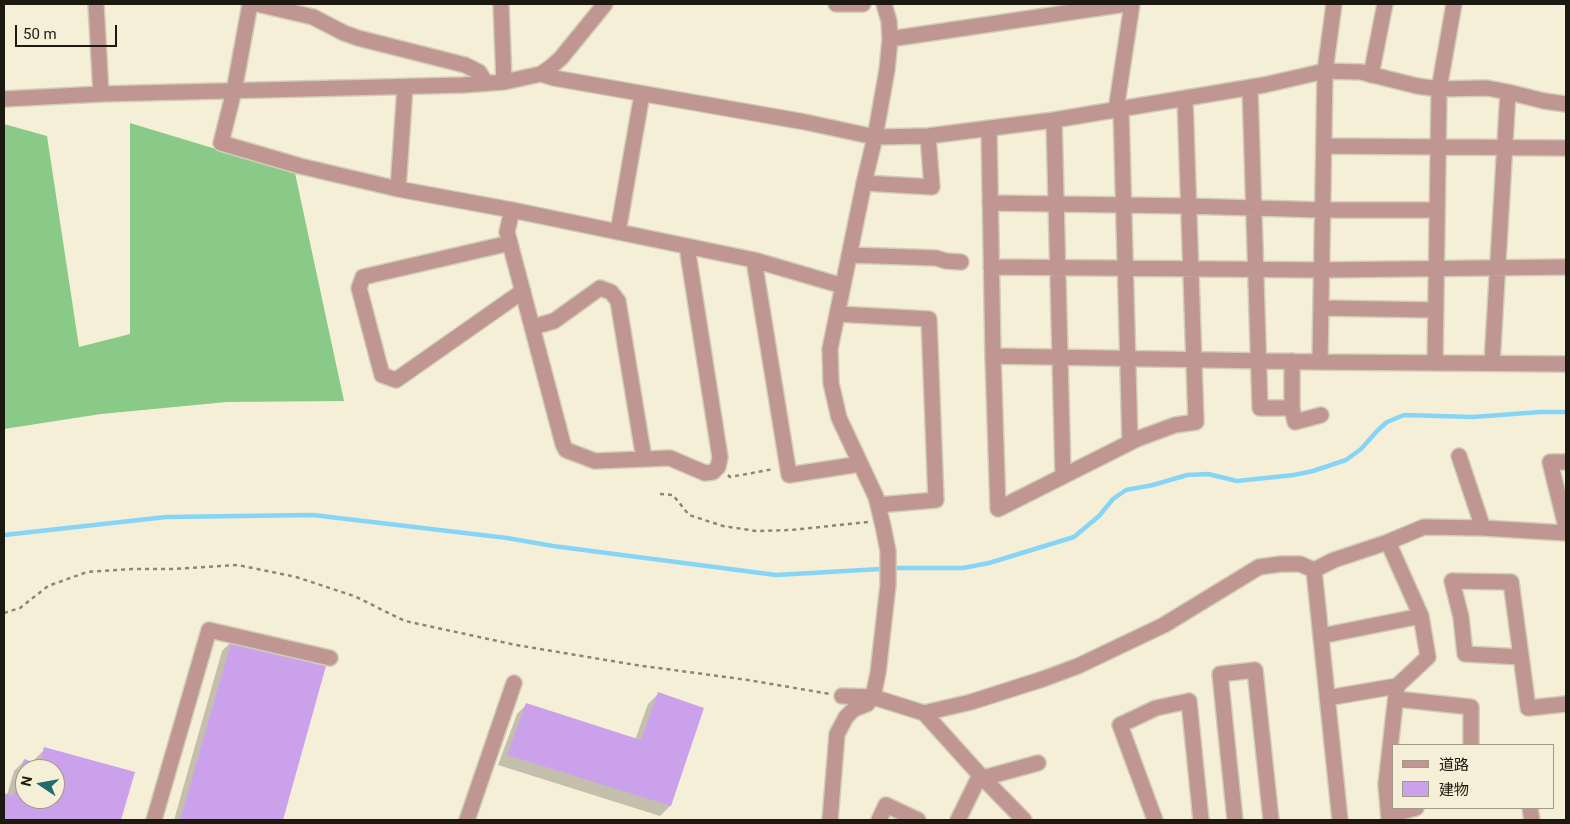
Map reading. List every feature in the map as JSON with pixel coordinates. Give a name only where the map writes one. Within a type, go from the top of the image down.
[{"type":"street","points":[[96,4],[101,94]]},
{"type":"street","points":[[250,4],[234,91],[221,143],[300,166],[398,190],[512,210],[754,260],[843,286]]},
{"type":"street","points":[[257,4],[312,10],[344,33],[466,65],[479,72],[486,83]]},
{"type":"street","points":[[501,4],[504,82]]},
{"type":"street","points":[[4,99],[101,94],[406,87],[504,82],[542,74],[562,58],[605,4]]},
{"type":"street","points":[[836,4],[863,4]]},
{"type":"street","points":[[830,820],[837,734],[846,717],[854,709],[867,704],[873,697],[878,673],[888,585],[888,551],[882,521],[876,497],[839,418],[831,383],[830,348],[875,137],[887,70],[890,38],[889,21],[884,4]]},
{"type":"street","points":[[890,38],[1126,4]]},
{"type":"street","points":[[1130,442],[1123,205],[1118,110],[1132,4]]},
{"type":"street","points":[[1320,362],[1325,71],[1334,4]]},
{"type":"street","points":[[1370,74],[1385,4]]},
{"type":"street","points":[[1435,363],[1439,89],[1454,4]]},
{"type":"street","points":[[542,74],[554,78],[805,122],[875,137],[928,136],[1054,120],[1250,87],[1325,71],[1361,72],[1417,86],[1439,89],[1487,88],[1566,104]]},
{"type":"street","points":[[398,190],[406,87]]},
{"type":"street","points":[[1250,87],[1260,408],[1292,408]]},
{"type":"street","points":[[1492,363],[1508,92]]},
{"type":"street","points":[[618,232],[642,94]]},
{"type":"street","points":[[989,129],[992,356],[998,509],[1130,442],[1176,425],[1196,422],[1185,98]]},
{"type":"street","points":[[1054,120],[1063,476]]},
{"type":"street","points":[[864,184],[932,187],[928,136]]},
{"type":"street","points":[[1324,146],[1566,148]]},
{"type":"street","points":[[990,203],[1322,210],[1437,210]]},
{"type":"street","points":[[512,210],[507,232],[566,450],[595,461],[670,458],[705,474],[713,472],[718,467],[720,457],[687,246]]},
{"type":"street","points":[[510,243],[362,277],[359,288],[382,375],[396,380],[523,291]]},
{"type":"street","points":[[849,255],[936,258],[961,262]]},
{"type":"street","points":[[754,260],[789,474],[860,464]]},
{"type":"street","points":[[991,267],[1321,270],[1566,267]]},
{"type":"street","points":[[533,327],[554,321],[600,288],[611,292],[618,301],[644,459]]},
{"type":"street","points":[[1321,308],[1435,310]]},
{"type":"street","points":[[837,314],[929,319],[936,500],[878,505]]},
{"type":"street","points":[[992,356],[1292,362],[1566,364]]},
{"type":"street","points":[[1292,362],[1292,408],[1295,422],[1321,415]]},
{"type":"street","points":[[1459,456],[1483,528]]},
{"type":"street","points":[[1566,462],[1550,462],[1566,526]]},
{"type":"street","points":[[842,696],[873,697],[924,713],[971,702],[1078,666],[1164,625],[1258,567],[1300,564],[1314,570],[1334,560],[1388,542],[1424,527],[1566,533]]},
{"type":"street","points":[[1388,542],[1420,616],[1428,658],[1397,693],[1393,744]]},
{"type":"street","points":[[1314,570],[1340,820]]},
{"type":"street","points":[[1521,657],[1464,654],[1461,617],[1452,581],[1511,582],[1528,708],[1566,704]]},
{"type":"street","points":[[1321,636],[1420,616]]},
{"type":"street","points":[[154,820],[209,630],[330,658]]},
{"type":"street","points":[[1235,820],[1220,674],[1255,670],[1270,820]]},
{"type":"street","points":[[467,820],[514,683]]},
{"type":"street","points":[[1327,698],[1397,693],[1471,707],[1471,744]]},
{"type":"street","points":[[1155,820],[1120,725],[1156,708],[1189,701],[1201,820]]},
{"type":"street","points":[[924,713],[981,777],[1024,820]]},
{"type":"street","points":[[1392,757],[1389,818],[1413,809]]},
{"type":"street","points":[[958,820],[981,777],[1038,763]]},
{"type":"street","points":[[879,820],[886,805],[918,820]]},
{"type":"path","points":[[718,467],[730,476],[788,466]]},
{"type":"path","points":[[660,494],[673,495],[689,515],[723,526],[756,531],[791,530],[882,521]]},
{"type":"path","points":[[4,613],[20,608],[48,586],[87,572],[238,565],[296,577],[354,596],[405,621],[516,645],[842,696]]},
{"type":"green space","points":[[130,123],[295,173],[344,401],[227,402],[101,414],[4,429],[4,124],[47,136],[79,347],[130,334]]},
{"type":"building","points":[[232,640],[326,666],[283,820],[180,820]]},
{"type":"building","points":[[658,692],[704,708],[671,806],[507,755],[526,703],[641,740]]},
{"type":"building","points":[[44,747],[135,772],[121,820],[4,820],[4,793],[13,796],[15,789],[15,809],[65,809],[65,759],[41,759]]},
{"type":"waterway","points":[[4,535],[166,517],[313,515],[507,538],[553,546],[776,575],[898,568],[963,568],[989,563],[1074,537],[1099,516],[1113,499],[1126,490],[1153,485],[1187,475],[1208,474],[1237,481],[1294,475],[1346,460],[1361,449],[1387,422],[1404,415],[1473,417],[1566,412]]}]
